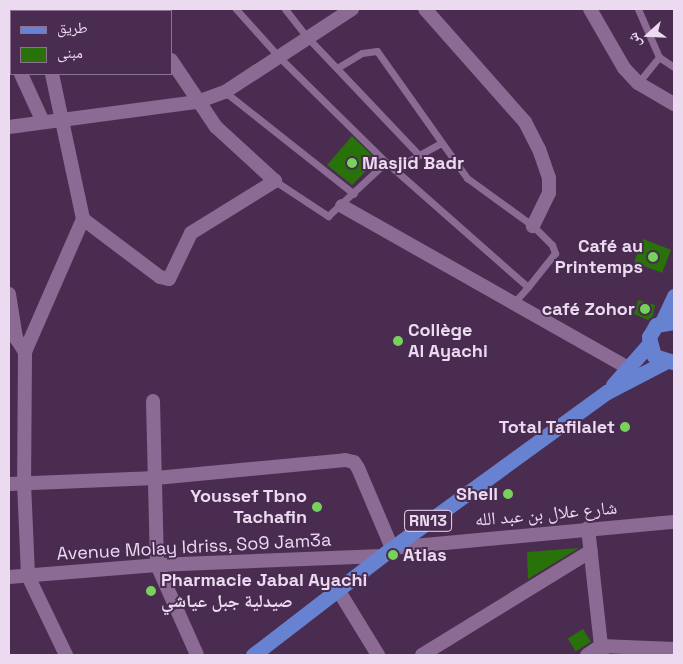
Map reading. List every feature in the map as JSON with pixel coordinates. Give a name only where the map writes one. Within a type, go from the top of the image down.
[{"type":"main road","name":"RN13","points":[[607,392],[649,344],[652,331],[668,322],[674,296]]},
{"type":"main road","name":"RN13","points":[[649,344],[654,356],[670,362]]},
{"type":"main road","name":"RN13","points":[[252,655],[337,588],[607,392],[670,362]]},
{"type":"street","points":[[426,9],[525,122],[539,149],[549,178],[549,192],[533,226]]},
{"type":"street","points":[[590,9],[612,52],[638,83],[674,104]]},
{"type":"street","points":[[9,127],[198,102],[225,92],[279,58],[348,10]]},
{"type":"street","points":[[83,219],[160,277],[169,279],[191,233],[275,181],[216,127],[172,62]]},
{"type":"street","points":[[21,75],[43,122]]},
{"type":"street","points":[[52,75],[64,119],[83,219],[25,352],[24,483],[28,576],[66,655]]},
{"type":"street","points":[[342,206],[512,305],[628,368]]},
{"type":"street","points":[[9,294],[16,338],[25,352]]},
{"type":"street","points":[[154,401],[157,565],[197,655]]},
{"type":"street","points":[[9,484],[156,478],[345,460],[354,462],[387,552]]},
{"type":"street","name":"شارع علال بن عبد الله","points":[[387,552],[588,528],[674,522]]},
{"type":"street","points":[[588,528],[601,651]]},
{"type":"street","points":[[422,655],[591,551]]},
{"type":"street","name":"Avenue Molay Idriss, So9 Jam3a","points":[[9,577],[157,565],[387,552]]},
{"type":"street","points":[[337,588],[378,655]]},
{"type":"street","points":[[587,655],[601,651],[674,649]]},
{"type":"lane","points":[[236,9],[279,58],[386,162],[528,286]]},
{"type":"lane","points":[[285,9],[308,38],[419,155]]},
{"type":"lane","points":[[638,9],[659,57],[674,67]]},
{"type":"lane","points":[[337,68],[374,49],[441,143],[474,184],[533,226],[552,245],[555,253],[512,305]]},
{"type":"lane","points":[[638,83],[659,57]]},
{"type":"lane","points":[[225,92],[354,194]]},
{"type":"lane","points":[[394,169],[441,143]]},
{"type":"lane","points":[[275,181],[325,215],[332,214],[386,162]]},
{"type":"building","name":"Masjid Badr","points":[[352,136],[377,160],[352,185],[327,165]]},
{"type":"building","name":"Café au Printemps","points":[[643,239],[671,250],[662,273],[634,262]]},
{"type":"building","name":"café Zohor","points":[[638,300],[655,305],[653,316],[648,320],[634,314]]},
{"type":"building","points":[[579,548],[528,579],[527,552]]},
{"type":"building","points":[[583,629],[591,642],[576,651],[568,639]]},
{"type":"place","name":"Masjid Badr","points":[[352,163]]},
{"type":"place","name":"Café au Printemps","points":[[653,257]]},
{"type":"place","name":"café Zohor","points":[[645,309]]},
{"type":"place","name":"Collège Al Ayachi","points":[[398,341]]},
{"type":"place","name":"Total Tafilalet","points":[[625,427]]},
{"type":"place","name":"Shell","points":[[508,494]]},
{"type":"place","name":"Youssef Tbno Tachafin","points":[[317,507]]},
{"type":"place","name":"Atlas","points":[[393,555]]},
{"type":"place","name":"Pharmacie Jabal Ayachi صيدلية جبل عياشي","points":[[151,591]]}]
